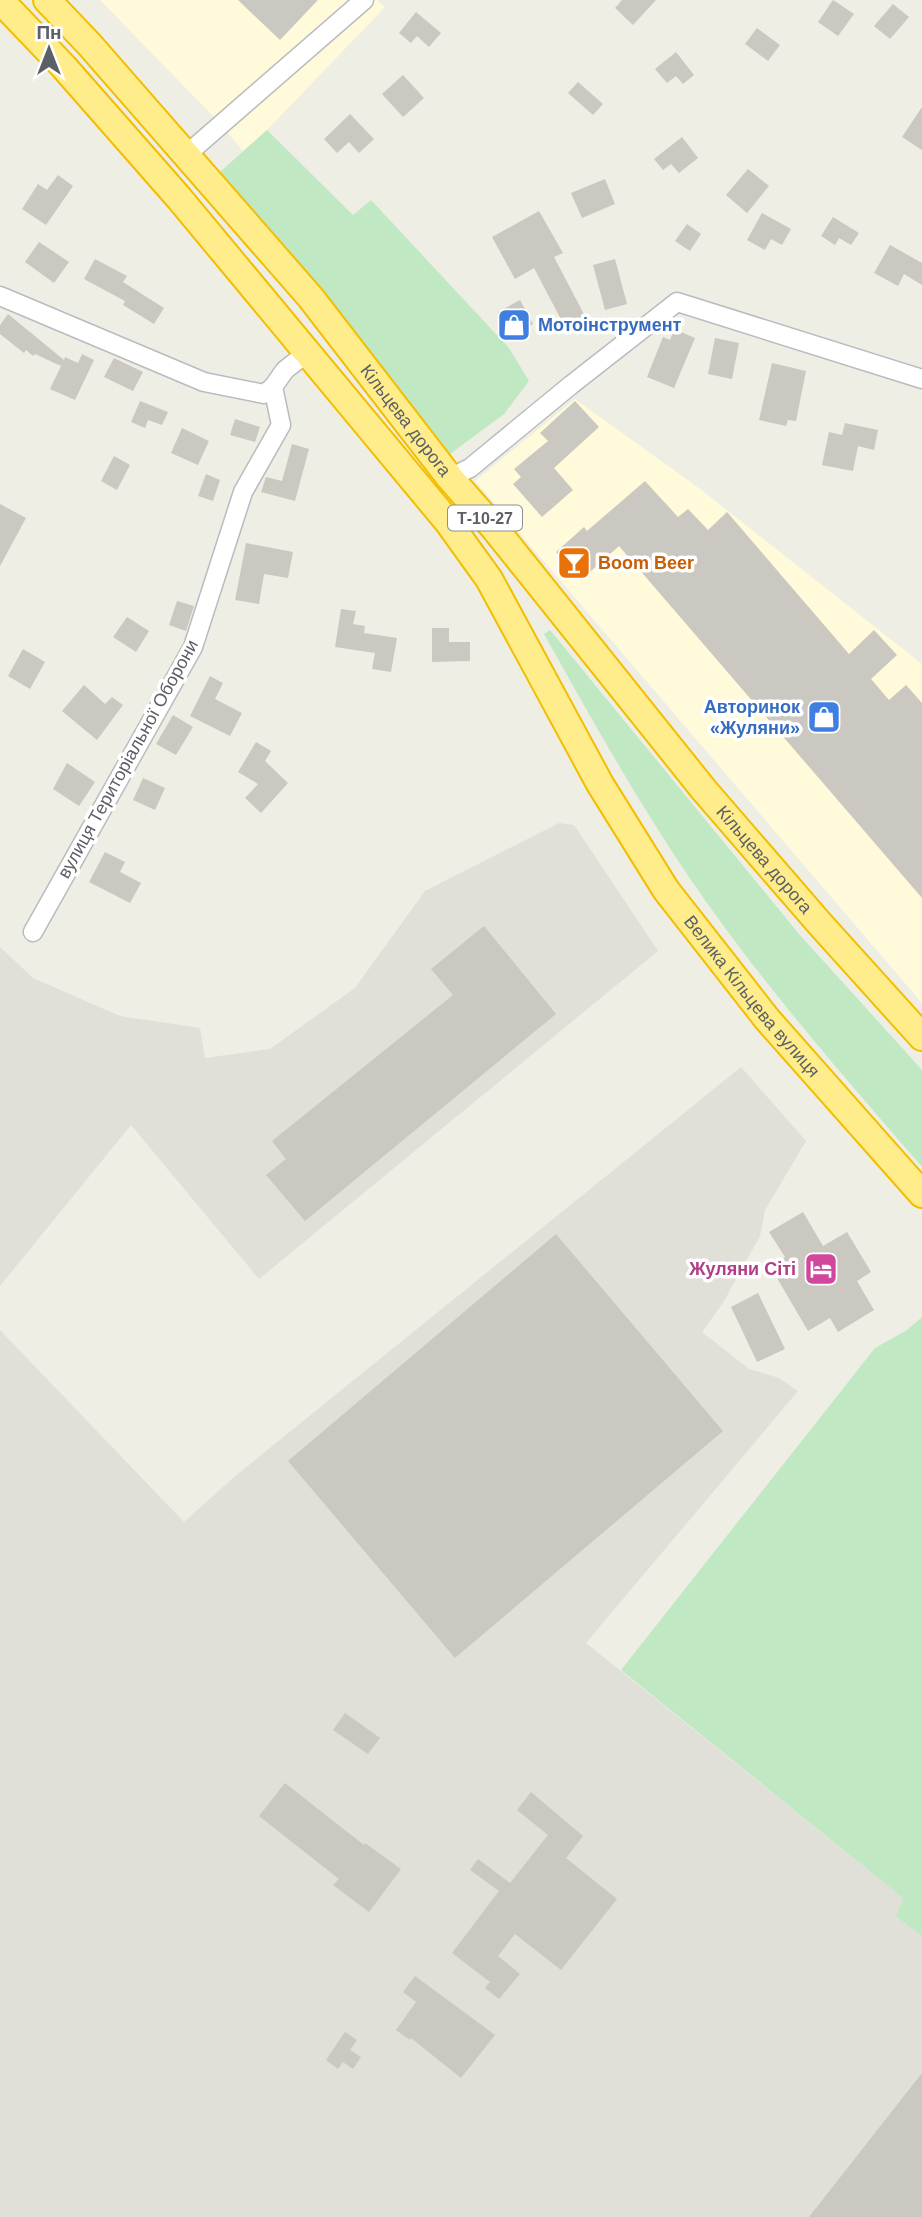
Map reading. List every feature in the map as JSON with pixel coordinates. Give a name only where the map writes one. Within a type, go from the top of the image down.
[{"type":"highway","name":"Кільцева дорога","points":[[0,0],[64,66],[170,188],[448,522],[489,579],[600,784]]},
{"type":"highway","name":"Кільцева дорога","points":[[47,0],[89,44],[311,298],[450,478],[495,529],[705,790],[820,925],[922,1037]]},
{"type":"highway","name":"Велика Кільцева вулиця","points":[[600,784],[635,844],[695,930],[767,1019],[922,1194]]},
{"type":"street","points":[[186,155],[364,0]]},
{"type":"street","points":[[0,296],[204,382],[264,394],[273,387],[285,370],[308,352]]},
{"type":"street","points":[[450,478],[470,468],[677,302],[922,379]]},
{"type":"street","name":"вулиця Територіальної Оборони","points":[[33,932],[193,647],[243,492],[281,425],[273,387]]},
{"type":"shaded area","points":[[100,0],[377,0],[385,7],[267,130],[243,151],[216,119]]},
{"type":"shaded area","name":"Авторинок «Жуляни»","points":[[575,399],[700,489],[922,664],[922,1003],[475,481]]},
{"type":"shaded area","points":[[559,823],[574,825],[658,951],[259,1279],[131,1125],[0,1286],[0,947],[33,978],[120,1016],[200,1028],[205,1058],[270,1049],[355,988],[425,891]]},
{"type":"shaded area","points":[[741,1067],[806,1141],[765,1210],[760,1236],[723,1303],[702,1332],[749,1369],[779,1378],[798,1391],[586,1643],[903,1898],[897,1916],[922,1936],[922,2217],[0,2217],[0,1330],[184,1522],[234,1477]]},
{"type":"green space","points":[[267,130],[353,215],[371,200],[509,348],[529,381],[504,414],[450,454],[323,292],[220,172]]},
{"type":"green space","points":[[550,630],[799,934],[922,1070],[922,1167],[772,989],[689,877],[632,787],[561,665],[544,634]]},
{"type":"green space","points":[[922,1317],[922,1936],[896,1916],[903,1898],[621,1670],[875,1348],[907,1330]]},
{"type":"building","points":[[238,0],[318,0],[280,40]]},
{"type":"building","points":[[622,0],[656,0],[633,25],[615,8]]},
{"type":"building","points":[[833,0],[854,14],[838,36],[818,22]]},
{"type":"building","points":[[893,4],[909,17],[890,39],[874,26]]},
{"type":"building","points":[[416,12],[441,33],[429,47],[417,36],[411,43],[399,33]]},
{"type":"building","points":[[757,28],[780,45],[768,61],[745,44]]},
{"type":"building","points":[[676,52],[694,75],[683,84],[676,76],[667,83],[655,69]]},
{"type":"building","points":[[403,75],[424,98],[403,117],[382,94]]},
{"type":"building","points":[[578,82],[603,104],[593,115],[568,93]]},
{"type":"building","points":[[922,107],[922,150],[902,137]]},
{"type":"building","points":[[350,114],[374,139],[359,153],[349,142],[337,153],[324,139]]},
{"type":"building","points":[[682,137],[698,158],[679,173],[671,164],[663,170],[654,159]]},
{"type":"building","points":[[748,169],[769,186],[747,213],[726,195]]},
{"type":"building","points":[[58,175],[73,186],[46,225],[22,209],[38,184],[47,190]]},
{"type":"building","points":[[605,179],[615,204],[582,218],[571,193]]},
{"type":"building","points":[[539,211],[563,253],[554,257],[586,318],[566,329],[534,268],[515,279],[492,237]]},
{"type":"building","points":[[762,213],[791,229],[782,245],[771,239],[765,250],[747,240]]},
{"type":"building","points":[[833,217],[859,233],[851,245],[839,238],[835,245],[821,236]]},
{"type":"building","points":[[687,224],[701,234],[690,251],[675,241]]},
{"type":"building","points":[[39,242],[69,262],[54,283],[25,262]]},
{"type":"building","points":[[890,245],[922,263],[922,285],[904,274],[898,286],[874,273]]},
{"type":"building","points":[[95,259],[127,276],[123,282],[164,308],[154,324],[123,305],[125,301],[84,279]]},
{"type":"building","points":[[615,259],[627,304],[605,310],[593,265]]},
{"type":"building","points":[[520,300],[533,324],[511,336],[498,312]]},
{"type":"building","points":[[8,314],[64,360],[65,357],[78,363],[82,354],[94,360],[75,400],[50,389],[61,366],[35,354],[33,356],[26,350],[24,353],[0,334],[0,325]]},
{"type":"building","points":[[674,329],[695,338],[674,388],[647,377],[663,337],[670,340]]},
{"type":"building","points":[[715,338],[739,343],[732,379],[708,374]]},
{"type":"building","points":[[114,358],[143,372],[133,391],[104,377]]},
{"type":"building","points":[[772,363],[806,371],[796,421],[788,420],[786,426],[759,420]]},
{"type":"building","points":[[140,401],[168,412],[162,425],[148,420],[145,428],[131,422]]},
{"type":"building","points":[[575,401],[599,427],[554,468],[573,490],[542,517],[513,484],[521,477],[514,469],[548,441],[540,433]]},
{"type":"building","points":[[235,419],[260,427],[255,442],[230,435]]},
{"type":"building","points":[[845,423],[878,430],[874,450],[858,446],[853,471],[822,465],[829,432],[842,435]]},
{"type":"building","points":[[182,428],[209,441],[198,465],[171,453]]},
{"type":"building","points":[[292,444],[309,449],[295,501],[261,492],[266,477],[282,481]]},
{"type":"building","points":[[114,456],[130,465],[117,490],[101,481]]},
{"type":"building","points":[[206,474],[220,480],[213,501],[198,496]]},
{"type":"building","points":[[645,481],[678,517],[688,509],[708,530],[727,512],[849,654],[874,630],[897,655],[871,679],[889,700],[906,685],[922,703],[922,898],[619,546],[581,580],[556,552],[584,527],[587,531]]},
{"type":"building","points":[[0,504],[26,518],[0,566]]},
{"type":"building","points":[[246,543],[293,552],[288,578],[264,574],[259,604],[235,600]]},
{"type":"building","points":[[177,601],[194,606],[186,631],[169,625]]},
{"type":"building","points":[[341,609],[356,611],[353,624],[365,626],[364,633],[397,638],[391,672],[372,669],[375,653],[335,647]]},
{"type":"building","points":[[127,617],[149,631],[136,652],[113,637]]},
{"type":"building","points":[[432,628],[449,628],[449,642],[470,642],[470,661],[432,662]]},
{"type":"building","points":[[23,649],[45,662],[30,689],[8,676]]},
{"type":"building","points":[[210,676],[223,683],[215,699],[242,713],[230,736],[190,716]]},
{"type":"building","points":[[84,685],[105,704],[112,697],[123,705],[97,740],[62,711]]},
{"type":"building","points":[[173,715],[193,727],[176,755],[156,744]]},
{"type":"building","points":[[256,742],[271,751],[265,761],[288,783],[261,813],[245,798],[258,784],[238,772]]},
{"type":"building","points":[[67,763],[95,782],[79,806],[53,789]]},
{"type":"building","points":[[143,778],[165,788],[155,810],[133,800]]},
{"type":"building","points":[[105,852],[125,862],[120,872],[141,883],[130,903],[89,882]]},
{"type":"building","points":[[484,926],[556,1014],[305,1221],[266,1175],[286,1159],[272,1141],[453,995],[431,969]]},
{"type":"building","name":"Жуляни Сіті","points":[[803,1212],[823,1246],[847,1232],[871,1272],[857,1281],[874,1310],[838,1332],[830,1318],[808,1331],[770,1266],[785,1257],[769,1232]]},
{"type":"building","points":[[556,1234],[723,1431],[455,1658],[288,1461]]},
{"type":"building","points":[[758,1293],[785,1349],[757,1362],[731,1307]]},
{"type":"building","points":[[345,1713],[380,1738],[368,1754],[333,1730]]},
{"type":"building","points":[[285,1783],[364,1845],[365,1843],[401,1869],[369,1912],[333,1885],[339,1879],[259,1816]]},
{"type":"building","points":[[531,1792],[583,1836],[566,1858],[617,1899],[561,1970],[515,1934],[498,1956],[520,1974],[499,1999],[485,1988],[490,1982],[452,1953],[499,1891],[470,1870],[478,1859],[510,1883],[548,1835],[517,1810]]},
{"type":"building","points":[[415,1976],[495,2035],[461,2078],[411,2038],[410,2040],[396,2030],[416,2002],[403,1992]]},
{"type":"building","points":[[345,2032],[357,2040],[350,2050],[361,2057],[353,2069],[343,2062],[338,2069],[326,2060]]},
{"type":"building","points":[[922,2073],[922,2217],[809,2217]]},
{"type":"place","name":"Мотоінструмент","points":[[514,325]]},
{"type":"place","name":"Boom Beer","points":[[574,563]]},
{"type":"place","name":"Авторинок «Жуляни»","points":[[824,717]]},
{"type":"place","name":"Жуляни Сіті","points":[[821,1269]]}]
